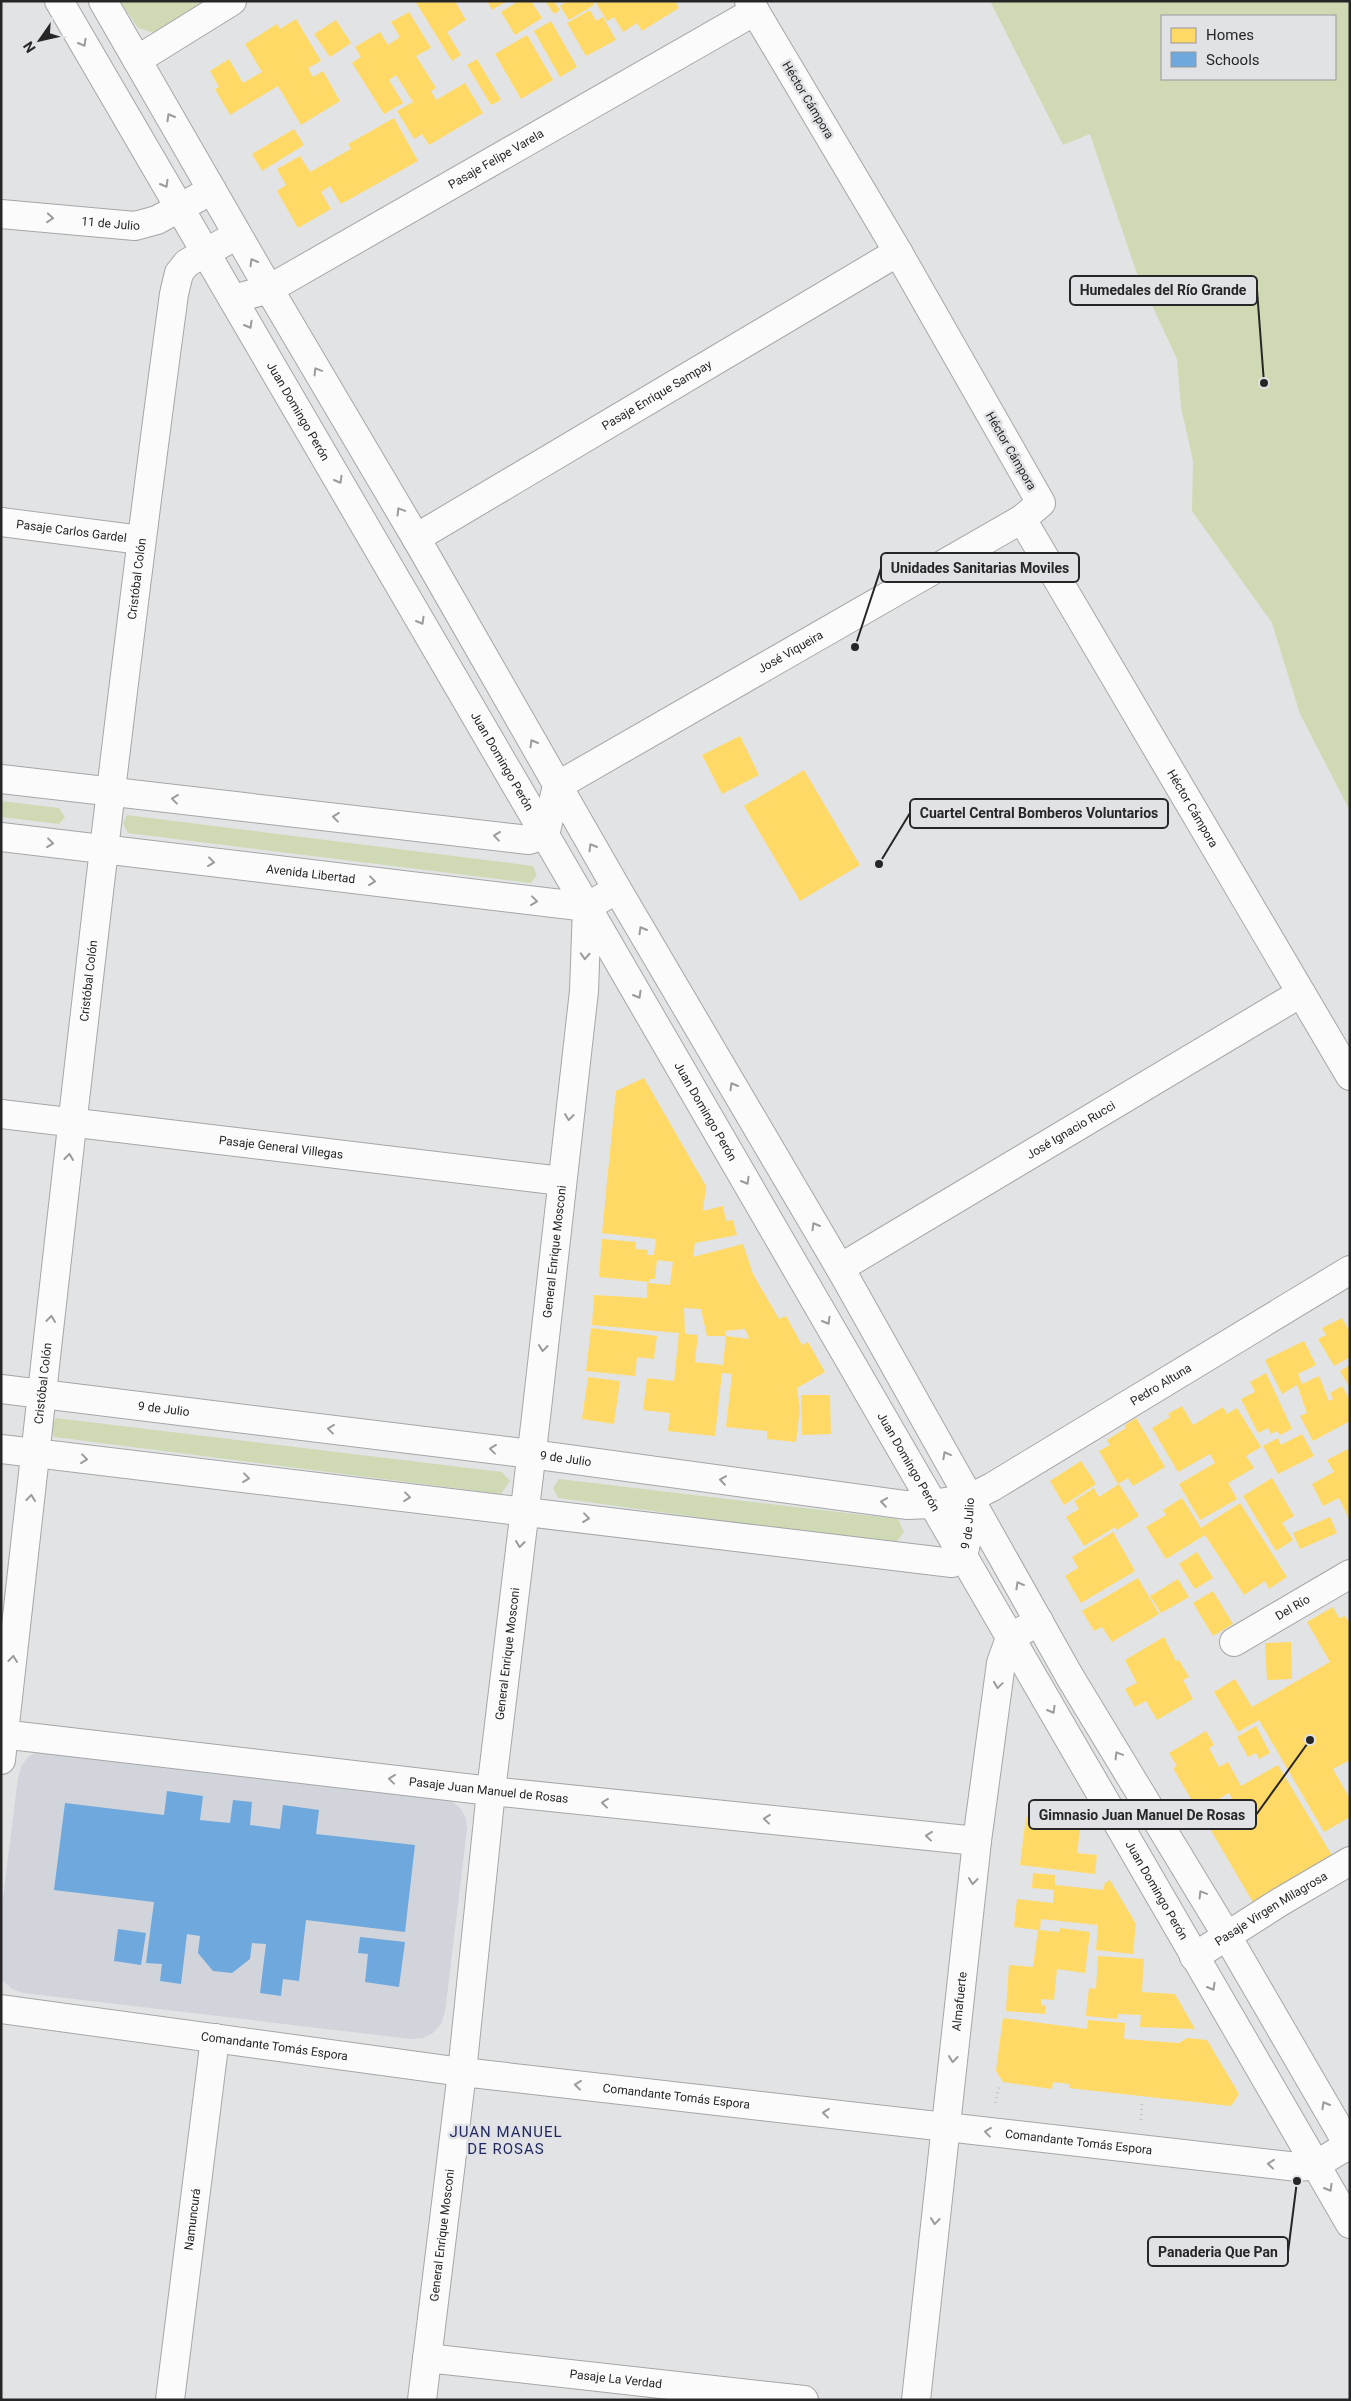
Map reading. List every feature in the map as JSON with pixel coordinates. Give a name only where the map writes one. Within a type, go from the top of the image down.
[{"type":"street","name":"Juan Domingo Perón","points":[[59,1],[546,836],[1350,2224]]},
{"type":"street","points":[[103,1],[237,235],[416,538],[557,786],[840,1268],[1076,1686],[1227,1936],[1349,2146],[1316,2166]]},
{"type":"street","points":[[137,60],[232,1]]},
{"type":"street","name":"Héctor Cámpora","points":[[752,6],[898,252],[1041,503],[1022,519],[1350,1076]]},
{"type":"street","name":"Pasaje Felipe Varela","points":[[234,299],[269,289],[752,6]]},
{"type":"street","name":"11 de Julio","points":[[1,214],[135,226],[157,220],[212,190]]},
{"type":"street","name":"Cristóbal Colón","points":[[2,1742],[43,1394],[72,1122],[106,849],[141,540],[174,294],[179,273],[187,263],[205,251],[237,235]]},
{"type":"street","name":"Pasaje Enrique Sampay","points":[[416,538],[898,252]]},
{"type":"street","name":"José Viqueira","points":[[557,786],[1022,519]]},
{"type":"street","name":"Pasaje Carlos Gardel","points":[[1,522],[141,540]]},
{"type":"street","points":[[1,779],[529,840],[546,836],[557,786]]},
{"type":"street","name":"Avenida Libertad","points":[[1,837],[587,907]]},
{"type":"street","points":[[587,907],[617,889]]},
{"type":"street","name":"General Enrique Mosconi","points":[[422,2400],[462,2072],[491,1791],[584,991],[587,907]]},
{"type":"street","name":"José Ignacio Rucci","points":[[840,1268],[1302,993]]},
{"type":"street","name":"Pasaje General Villegas","points":[[1,1114],[562,1181]]},
{"type":"street","name":"Pedro Altuna","points":[[970,1498],[1350,1270]]},
{"type":"street","name":"9 de Julio","points":[[1,1389],[531,1454],[906,1504],[933,1504],[970,1498],[968,1535],[963,1556],[952,1562],[933,1561],[1,1449]]},
{"type":"street","name":"Del Río","points":[[1234,1642],[1350,1574]]},
{"type":"street","points":[[1010,1638],[1039,1621]]},
{"type":"street","name":"Almafuerte","points":[[916,2400],[977,1841],[1001,1664],[1010,1638]]},
{"type":"street","name":"Pasaje Juan Manuel de Rosas","points":[[2,1742],[977,1841]]},
{"type":"street","name":"Pasaje Virgen Milagrosa","points":[[1194,1957],[1350,1861]]},
{"type":"street","name":"Comandante Tomás Espora","points":[[1,2009],[462,2072],[1288,2166],[1316,2166]]},
{"type":"street","name":"Namuncurá","points":[[170,2400],[215,2038]]},
{"type":"street","name":"Pasaje La Verdad","points":[[427,2358],[804,2400]]},
{"type":"path","points":[[994,2109],[1000,2084]]},
{"type":"path","points":[[1140,2127],[1142,2100]]},
{"type":"shaded area","points":[[40,1751],[451,1800],[460,1808],[466,1818],[467,1830],[445,2012],[441,2024],[433,2033],[423,2038],[411,2039],[23,1993],[12,1989],[1,1979],[1,1914],[18,1777],[22,1765],[29,1756]]},
{"type":"green space","points":[[120,1],[208,1],[155,33],[138,28]]},
{"type":"green space","points":[[990,1],[1350,1],[1350,811],[1300,714],[1272,623],[1192,511],[1193,461],[1181,407],[1177,359],[1136,271],[1090,134],[1063,145]]},
{"type":"green space","points":[[1,801],[59,808],[65,817],[59,824],[1,817]]},
{"type":"green space","points":[[127,815],[533,866],[537,875],[531,883],[128,833],[123,823]]},
{"type":"green space","points":[[56,1418],[502,1472],[510,1481],[501,1494],[54,1437],[50,1427]]},
{"type":"green space","points":[[559,1479],[898,1519],[904,1532],[895,1544],[558,1498],[553,1488]]},
{"type":"building: Homes","points":[[415,1],[455,1],[466,20],[447,32],[461,55],[452,61]]},
{"type":"building: Homes","points":[[487,1],[507,1],[492,10]]},
{"type":"building: Homes","points":[[519,1],[531,1],[542,18],[515,35],[501,12]]},
{"type":"building: Homes","points":[[545,1],[558,1],[555,3],[560,10],[554,14]]},
{"type":"building: Homes","points":[[567,1],[592,1],[594,5],[569,20],[560,6]]},
{"type":"building: Homes","points":[[595,1],[675,1],[679,8],[642,31],[637,23],[623,32],[614,17],[607,21]]},
{"type":"building: Homes","points":[[590,10],[596,21],[603,17],[616,40],[586,56],[567,23]]},
{"type":"building: Homes","points":[[409,12],[431,48],[416,56],[436,88],[431,91],[436,100],[465,83],[483,113],[429,145],[422,134],[414,139],[397,111],[413,102],[396,75],[389,80],[403,103],[384,114],[352,63],[361,57],[355,47],[380,32],[388,45],[400,37],[391,22]]},
{"type":"building: Homes","points":[[296,19],[321,61],[308,68],[313,77],[323,71],[340,101],[301,125],[278,86],[230,115],[215,89],[219,87],[210,71],[229,59],[243,83],[262,72],[245,44],[277,24],[280,29]]},
{"type":"building: Homes","points":[[336,20],[351,43],[330,57],[314,34]]},
{"type":"building: Homes","points":[[551,21],[577,67],[560,77],[534,31]]},
{"type":"building: Homes","points":[[527,35],[553,80],[521,99],[495,54]]},
{"type":"building: Homes","points":[[477,59],[501,100],[491,105],[467,65]]},
{"type":"building: Homes","points":[[394,118],[418,161],[341,204],[330,186],[321,192],[331,209],[298,228],[277,191],[286,185],[277,169],[300,156],[310,172],[351,149],[348,144]]},
{"type":"building: Homes","points":[[294,129],[304,145],[262,171],[252,154]]},
{"type":"building: Homes","points":[[740,736],[759,775],[722,794],[702,755]]},
{"type":"building: Homes","points":[[804,770],[860,865],[800,901],[744,806]]},
{"type":"building: Homes","points":[[644,1078],[706,1186],[703,1211],[723,1206],[726,1221],[733,1220],[737,1235],[695,1243],[693,1257],[743,1244],[753,1274],[779,1319],[786,1316],[802,1345],[808,1342],[825,1372],[797,1388],[800,1409],[796,1442],[767,1439],[767,1431],[726,1427],[732,1374],[722,1373],[715,1436],[668,1431],[670,1413],[643,1410],[647,1378],[674,1381],[679,1333],[592,1325],[594,1295],[647,1298],[647,1283],[670,1285],[673,1262],[657,1260],[655,1279],[649,1279],[649,1282],[599,1277],[602,1239],[636,1242],[635,1249],[648,1250],[647,1255],[654,1255],[656,1239],[602,1233],[616,1091]],"holes":[[[684,1308],[701,1309],[707,1336],[726,1336],[723,1365],[695,1362],[698,1335],[685,1334]],[[745,1329],[749,1339],[726,1336],[725,1331]]]},
{"type":"building: Homes","points":[[1342,1318],[1350,1332],[1350,1357],[1334,1366],[1318,1339],[1326,1335],[1322,1328]]},
{"type":"building: Homes","points":[[591,1328],[657,1336],[654,1359],[637,1357],[635,1376],[586,1371]]},
{"type":"building: Homes","points":[[1304,1341],[1316,1365],[1298,1374],[1302,1384],[1319,1376],[1329,1401],[1333,1399],[1330,1393],[1342,1386],[1350,1400],[1350,1421],[1313,1441],[1300,1416],[1307,1413],[1297,1385],[1282,1394],[1265,1360]]},
{"type":"building: Homes","points":[[1350,1365],[1350,1388],[1340,1371]]},
{"type":"building: Homes","points":[[1266,1373],[1292,1429],[1280,1435],[1277,1431],[1271,1434],[1268,1428],[1258,1433],[1241,1399],[1255,1392],[1250,1382]]},
{"type":"building: Homes","points":[[588,1377],[620,1381],[614,1424],[582,1419]]},
{"type":"building: Homes","points":[[801,1395],[830,1395],[831,1434],[802,1435]]},
{"type":"building: Homes","points":[[1182,1406],[1193,1425],[1223,1407],[1227,1414],[1237,1408],[1261,1447],[1246,1456],[1254,1468],[1228,1483],[1237,1499],[1200,1520],[1179,1484],[1215,1463],[1210,1454],[1178,1472],[1152,1428],[1170,1417],[1168,1414]]},
{"type":"building: Homes","points":[[1136,1418],[1165,1467],[1133,1486],[1128,1478],[1118,1484],[1099,1451],[1110,1445],[1107,1440],[1126,1428],[1125,1425]]},
{"type":"building: Homes","points":[[1302,1434],[1314,1456],[1278,1474],[1263,1446],[1278,1438],[1281,1445]]},
{"type":"building: Homes","points":[[1348,1449],[1350,1452],[1350,1521],[1339,1498],[1323,1506],[1312,1484],[1334,1472],[1327,1460]]},
{"type":"building: Homes","points":[[1081,1461],[1096,1484],[1064,1505],[1050,1481]]},
{"type":"building: Homes","points":[[1272,1478],[1294,1516],[1282,1523],[1293,1540],[1276,1551],[1243,1496]]},
{"type":"building: Homes","points":[[1119,1484],[1139,1516],[1117,1530],[1115,1527],[1084,1546],[1066,1517],[1079,1509],[1074,1501],[1094,1488],[1099,1497]]},
{"type":"building: Homes","points":[[1182,1498],[1201,1528],[1240,1503],[1287,1577],[1269,1589],[1265,1581],[1244,1595],[1205,1535],[1166,1559],[1146,1527],[1166,1515],[1163,1510]]},
{"type":"building: Homes","points":[[1330,1517],[1337,1533],[1300,1549],[1293,1533]]},
{"type":"building: Homes","points":[[1113,1532],[1135,1571],[1081,1603],[1065,1576],[1078,1568],[1072,1557]]},
{"type":"building: Homes","points":[[1197,1552],[1213,1578],[1195,1589],[1179,1564]]},
{"type":"building: Homes","points":[[1138,1578],[1159,1614],[1112,1642],[1102,1627],[1094,1631],[1082,1611]]},
{"type":"building: Homes","points":[[1178,1579],[1189,1597],[1161,1613],[1150,1596]]},
{"type":"building: Homes","points":[[1213,1591],[1233,1624],[1213,1636],[1193,1603]]},
{"type":"building: Homes","points":[[1333,1607],[1339,1618],[1345,1616],[1350,1624],[1350,1760],[1333,1769],[1350,1799],[1350,1817],[1324,1832],[1259,1720],[1238,1732],[1214,1692],[1235,1679],[1252,1707],[1330,1662],[1307,1622]]},
{"type":"building: Homes","points":[[1164,1637],[1176,1661],[1179,1660],[1189,1677],[1183,1680],[1193,1699],[1157,1720],[1146,1701],[1135,1707],[1125,1689],[1137,1683],[1125,1660]]},
{"type":"building: Homes","points":[[1291,1642],[1292,1679],[1267,1680],[1265,1643]]},
{"type":"building: Homes","points":[[1256,1726],[1270,1753],[1259,1759],[1256,1753],[1248,1757],[1237,1737]]},
{"type":"building: Homes","points":[[1206,1731],[1214,1745],[1209,1748],[1219,1767],[1228,1762],[1241,1786],[1278,1765],[1333,1857],[1254,1904],[1206,1822],[1235,1805],[1229,1793],[1198,1811],[1173,1768],[1177,1766],[1169,1753]]},
{"type":"building: Homes","points":[[1026,1817],[1081,1824],[1077,1853],[1097,1855],[1095,1874],[1020,1865]]},
{"type":"building: Homes","points":[[1033,1873],[1055,1875],[1055,1885],[1103,1890],[1105,1883],[1110,1880],[1136,1924],[1133,1954],[1096,1950],[1098,1925],[1041,1919],[1040,1930],[1059,1932],[1060,1928],[1090,1932],[1085,1973],[1057,1969],[1054,2000],[1041,1999],[1041,2005],[1046,2006],[1045,2014],[1006,2011],[1009,1965],[1033,1967],[1038,1930],[1014,1927],[1017,1899],[1053,1903],[1054,1890],[1032,1888]]},
{"type":"building: Homes","points":[[1098,1956],[1144,1959],[1142,1992],[1175,1994],[1195,2029],[1140,2027],[1141,2015],[1118,2014],[1117,2019],[1086,2016],[1089,1988],[1096,1989]]},
{"type":"building: Homes","points":[[1003,2018],[1087,2029],[1088,2020],[1125,2023],[1124,2039],[1179,2043],[1187,2038],[1207,2040],[1239,2094],[1231,2106],[1069,2088],[1069,2084],[1053,2082],[1052,2089],[1003,2082],[996,2071]]},
{"type":"building: Schools","points":[[167,1791],[203,1796],[200,1820],[230,1823],[233,1800],[252,1802],[250,1825],[280,1829],[283,1805],[319,1810],[316,1834],[415,1845],[405,1932],[306,1920],[299,1981],[283,1979],[281,1996],[260,1993],[266,1944],[252,1943],[250,1959],[232,1973],[213,1971],[198,1953],[200,1936],[187,1934],[181,1984],[160,1981],[162,1964],[146,1963],[154,1902],[54,1890],[65,1803],[164,1815]]},
{"type":"building: Schools","points":[[118,1929],[146,1933],[141,1965],[114,1961]]},
{"type":"building: Schools","points":[[360,1937],[405,1942],[399,1987],[365,1982],[368,1954],[358,1953]]},
{"type":"place","name":"Humedales del Río Grande","points":[[1264,383]]},
{"type":"place","name":"Unidades Sanitarias Moviles","points":[[855,647]]},
{"type":"place","name":"Cuartel Central Bomberos Voluntarios","points":[[879,864]]},
{"type":"place","name":"Gimnasio Juan Manuel De Rosas","points":[[1310,1740]]},
{"type":"place","name":"Panaderia Que Pan","points":[[1297,2181]]},
{"type":"district","name":"JUAN MANUEL DE ROSAS","points":[[506,2140]]}]
